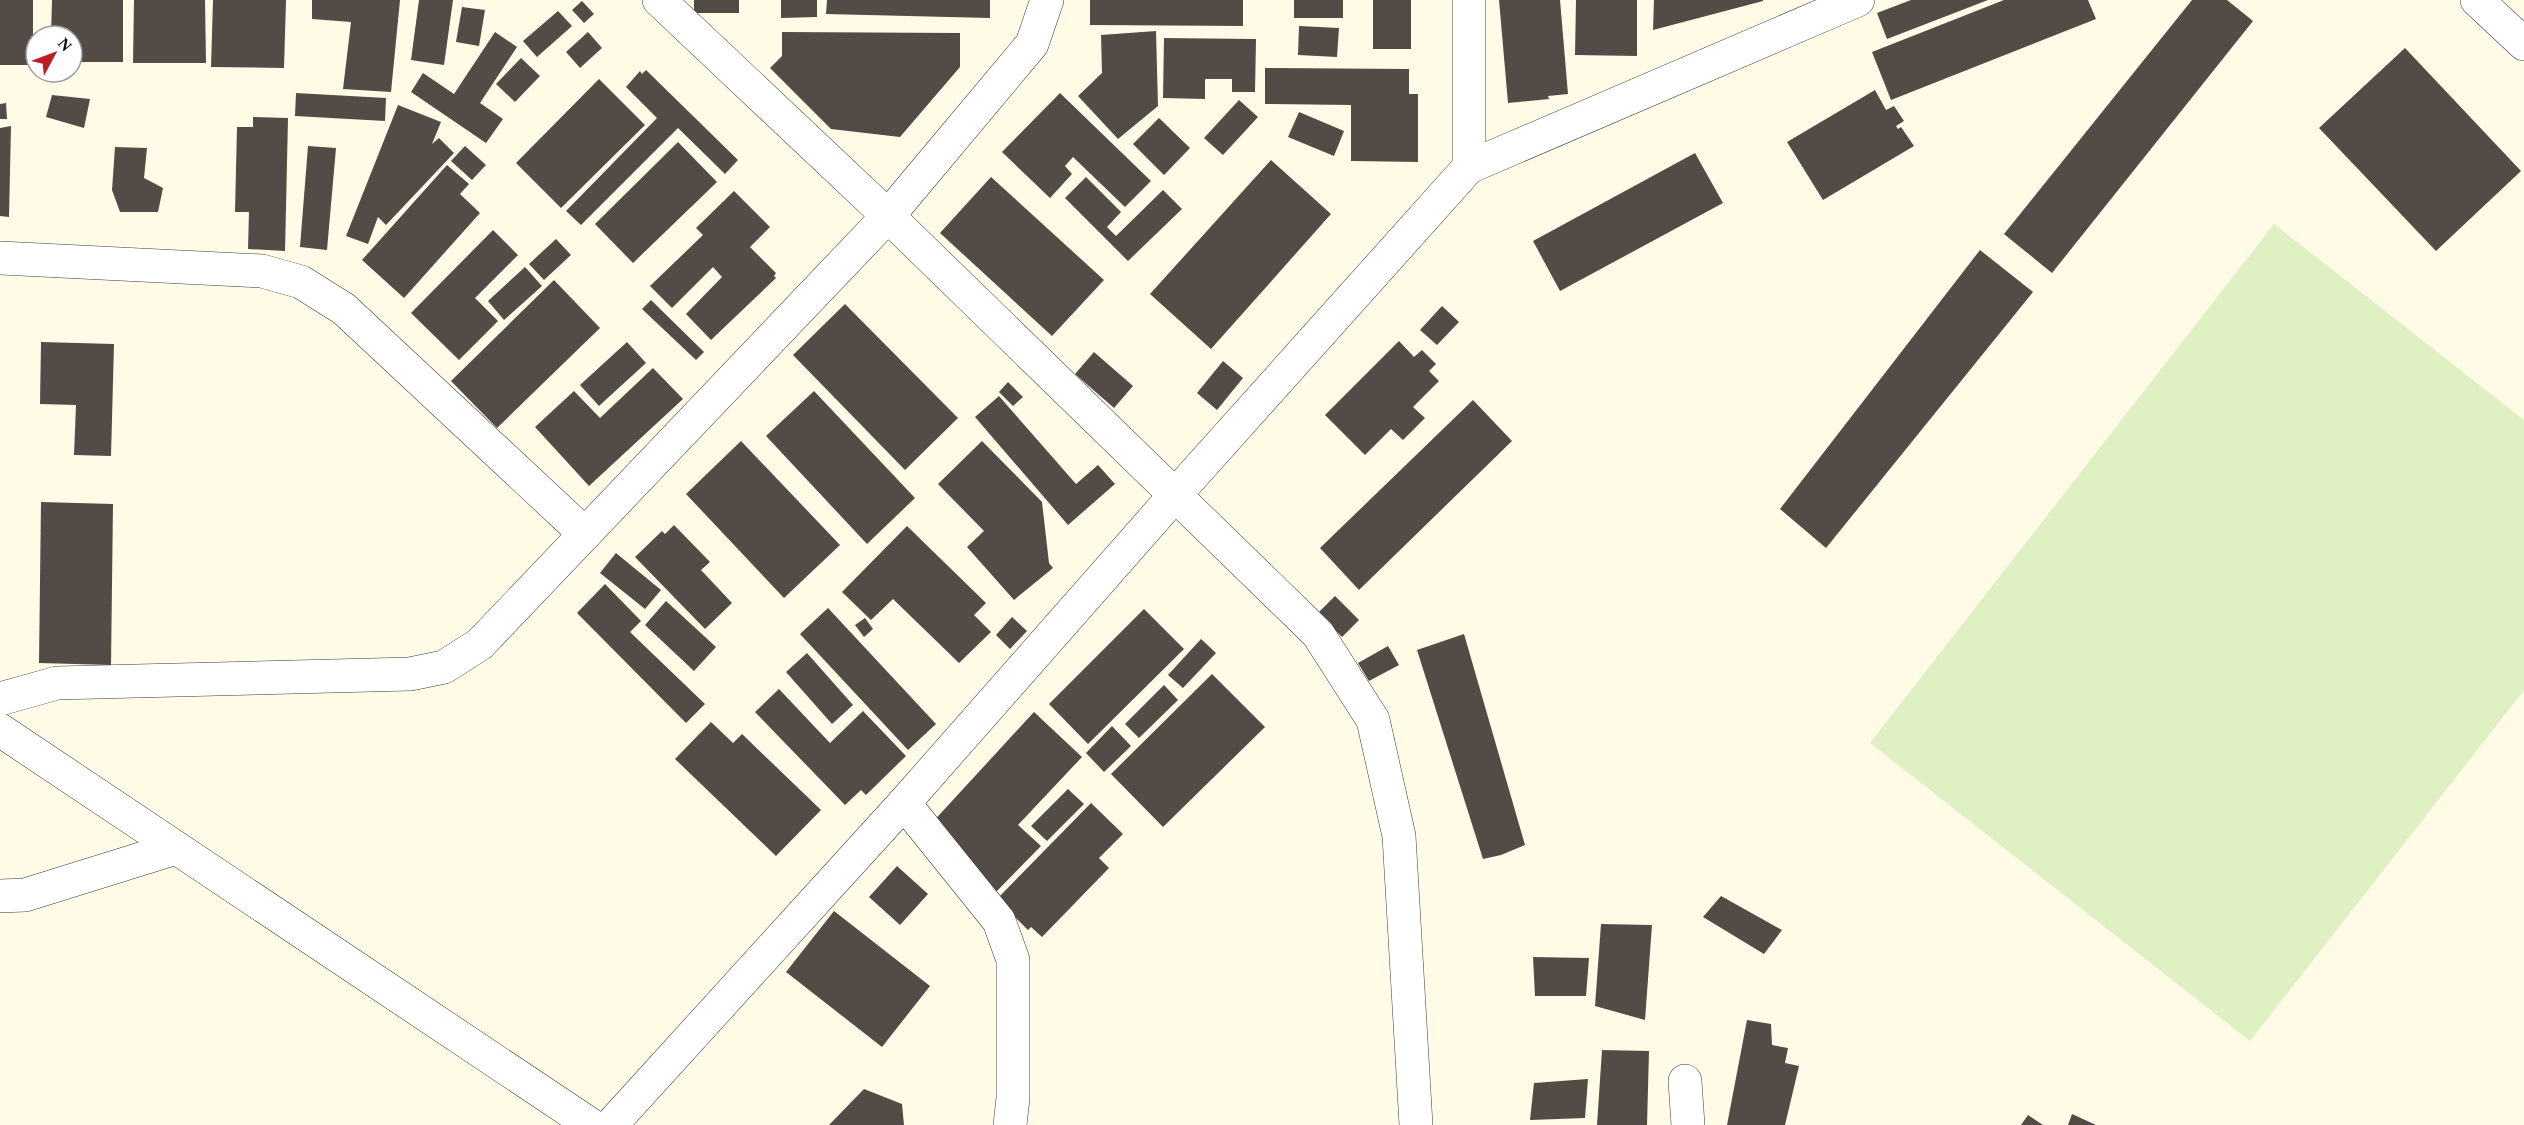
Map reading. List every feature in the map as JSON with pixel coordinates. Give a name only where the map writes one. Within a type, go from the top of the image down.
[{"type":"street","points":[[659,0],[888,216],[1318,634],[1373,720],[1399,836],[1416,1125]]},
{"type":"street","points":[[0,699],[57,683],[410,674],[444,667],[480,644],[888,216],[1032,45],[1047,0]]},
{"type":"street","points":[[1469,0],[1469,167]]},
{"type":"street","points":[[611,1125],[904,803],[1176,494],[1469,167],[1858,0]]},
{"type":"street","points":[[2476,0],[2524,44]]},
{"type":"street","points":[[0,258],[262,271],[301,282],[344,309],[585,534]]},
{"type":"street","points":[[0,730],[591,1125]]},
{"type":"street","points":[[904,803],[999,921],[1013,960],[1013,1098],[1010,1125]]},
{"type":"street","points":[[0,896],[25,895],[176,848]]},
{"type":"street","points":[[1684,1081],[1688,1125]]},
{"type":"green space","points":[[2274,224],[2524,420],[2524,690],[2250,1041],[1870,743]]},
{"type":"building","points":[[0,0],[33,0],[33,24],[24,24],[24,65],[0,65]]},
{"type":"building","points":[[52,0],[123,0],[123,62],[84,62],[84,24],[51,24]]},
{"type":"building","points":[[134,0],[205,0],[206,63],[133,63]]},
{"type":"building","points":[[213,0],[286,0],[284,68],[211,67]]},
{"type":"building","points":[[312,0],[400,0],[391,92],[343,89],[351,22],[312,19]]},
{"type":"building","points":[[419,0],[453,0],[444,65],[411,60]]},
{"type":"building","points":[[694,0],[739,0],[739,13],[694,13]]},
{"type":"building","points":[[781,0],[817,0],[817,17],[781,18]]},
{"type":"building","points":[[827,0],[990,0],[990,18],[826,14]]},
{"type":"building","points":[[1090,0],[1243,0],[1243,26],[1090,25]]},
{"type":"building","points":[[1294,0],[1343,0],[1343,18],[1294,18]]},
{"type":"building","points":[[1373,0],[1411,0],[1411,49],[1373,49]]},
{"type":"building","points":[[1499,0],[1560,0],[1568,94],[1548,96],[1549,99],[1508,103]]},
{"type":"building","points":[[1576,0],[1637,0],[1637,56],[1575,55]]},
{"type":"building","points":[[1654,0],[1763,0],[1763,1],[1653,30]]},
{"type":"building","points":[[1911,0],[1988,0],[1887,39],[1877,13]]},
{"type":"building","points":[[2004,0],[2088,0],[2096,19],[1891,100],[1872,52]]},
{"type":"building","points":[[2192,0],[2227,0],[2253,21],[2052,273],[2004,234]]},
{"type":"building","points":[[582,1],[594,14],[584,23],[572,10]]},
{"type":"building","points":[[462,7],[485,10],[479,46],[456,42]]},
{"type":"building","points":[[558,11],[572,26],[537,57],[523,41]]},
{"type":"building","points":[[1299,26],[1339,28],[1337,57],[1298,55]]},
{"type":"building","points":[[1156,31],[1158,106],[1118,139],[1078,96],[1102,73],[1101,35]]},
{"type":"building","points":[[495,32],[517,47],[480,103],[503,119],[486,143],[411,92],[423,73],[454,94]]},
{"type":"building","points":[[588,32],[602,48],[580,68],[566,52]]},
{"type":"building","points":[[782,32],[960,33],[960,67],[900,137],[831,129],[770,68],[782,56]]},
{"type":"building","points":[[1164,38],[1256,39],[1255,92],[1232,92],[1232,79],[1205,79],[1205,99],[1163,98]]},
{"type":"building","points":[[2405,48],[2521,171],[2436,251],[2319,128]]},
{"type":"building","points":[[521,58],[540,76],[515,102],[496,84]]},
{"type":"building","points":[[1265,68],[1409,69],[1409,94],[1418,94],[1418,162],[1351,161],[1351,105],[1265,104]]},
{"type":"building","points":[[646,70],[738,160],[725,174],[678,128],[581,225],[566,211],[657,118],[626,87],[640,71],[642,74]]},
{"type":"building","points":[[599,79],[645,125],[561,208],[516,163]]},
{"type":"building","points":[[1875,90],[1886,110],[1894,106],[1904,121],[1896,126],[1898,129],[1901,127],[1914,146],[1823,200],[1787,142]]},
{"type":"building","points":[[296,93],[386,98],[385,121],[295,116]]},
{"type":"building","points":[[1060,93],[1151,181],[1125,207],[1073,157],[1065,166],[1072,174],[1050,198],[1002,152]]},
{"type":"building","points":[[52,95],[90,99],[84,128],[46,117]]},
{"type":"building","points":[[1239,100],[1258,117],[1223,155],[1204,138]]},
{"type":"building","points":[[6,103],[7,119],[0,119],[0,104]]},
{"type":"building","points":[[398,105],[441,122],[432,144],[439,138],[454,153],[386,225],[378,217],[368,244],[346,236]]},
{"type":"building","points":[[1299,112],[1344,131],[1334,156],[1288,137]]},
{"type":"building","points":[[253,117],[288,118],[285,251],[248,249],[249,212],[235,212],[237,127],[253,127]]},
{"type":"building","points":[[1159,118],[1190,148],[1164,175],[1133,144]]},
{"type":"building","points":[[11,126],[9,217],[0,216],[0,128]]},
{"type":"building","points":[[678,142],[717,182],[633,263],[595,224]]},
{"type":"building","points":[[308,146],[336,148],[327,250],[300,247]]},
{"type":"building","points":[[465,146],[486,165],[472,180],[451,161]]},
{"type":"building","points":[[115,147],[147,148],[144,178],[163,188],[158,212],[120,212],[112,190]]},
{"type":"building","points":[[1695,153],[1723,203],[1560,291],[1533,241]]},
{"type":"building","points":[[1271,160],[1331,214],[1211,349],[1150,294]]},
{"type":"building","points":[[447,165],[469,184],[460,194],[480,213],[404,298],[362,260]]},
{"type":"building","points":[[991,177],[1104,280],[1052,336],[940,233]]},
{"type":"building","points":[[1086,177],[1121,212],[1107,227],[1116,236],[1163,190],[1182,209],[1128,261],[1065,198]]},
{"type":"building","points":[[734,191],[770,227],[750,247],[776,273],[774,276],[776,278],[711,340],[686,314],[722,277],[713,267],[672,308],[650,286],[703,235],[696,228]]},
{"type":"building","points":[[493,230],[518,255],[475,298],[498,321],[459,360],[411,313]]},
{"type":"building","points":[[556,239],[571,255],[544,280],[529,264]]},
{"type":"building","points":[[1980,250],[2033,292],[1826,548],[1780,509]]},
{"type":"building","points":[[525,267],[542,286],[504,320],[488,301]]},
{"type":"building","points":[[554,280],[600,328],[497,428],[451,381]]},
{"type":"building","points":[[651,300],[704,352],[696,360],[642,309]]},
{"type":"building","points":[[845,304],[958,418],[905,470],[793,355]]},
{"type":"building","points":[[1442,306],[1459,322],[1437,345],[1420,330]]},
{"type":"building","points":[[1399,341],[1414,357],[1422,350],[1436,364],[1429,371],[1439,381],[1413,407],[1425,418],[1403,440],[1391,429],[1365,455],[1325,415]]},
{"type":"building","points":[[41,342],[114,344],[111,456],[74,455],[76,405],[40,404]]},
{"type":"building","points":[[627,342],[646,363],[599,406],[580,385]]},
{"type":"building","points":[[1094,352],[1133,386],[1114,408],[1075,374]]},
{"type":"building","points":[[1223,361],[1243,378],[1217,410],[1197,393]]},
{"type":"building","points":[[653,368],[683,399],[589,486],[535,427],[574,391],[600,418]]},
{"type":"building","points":[[1008,382],[1023,397],[1013,406],[999,392]]},
{"type":"building","points":[[814,391],[915,498],[867,544],[766,436]]},
{"type":"building","points":[[999,396],[1076,484],[1098,465],[1115,484],[1068,525],[975,417]]},
{"type":"building","points":[[1473,400],[1512,441],[1359,590],[1320,548]]},
{"type":"building","points":[[741,441],[840,545],[784,598],[686,494]]},
{"type":"building","points":[[982,441],[1042,502],[1049,563],[1053,568],[1014,600],[967,547],[984,531],[938,484]]},
{"type":"building","points":[[41,502],[113,504],[111,665],[39,663]]},
{"type":"building","points":[[674,525],[710,562],[701,570],[732,603],[705,629],[635,557],[662,531],[665,534]]},
{"type":"building","points":[[907,526],[986,603],[974,615],[991,632],[959,663],[893,599],[871,620],[842,592]]},
{"type":"building","points":[[616,553],[661,590],[645,609],[600,573]]},
{"type":"building","points":[[605,584],[641,621],[630,632],[705,704],[686,723],[577,613]]},
{"type":"building","points":[[1335,596],[1359,620],[1342,637],[1318,613]]},
{"type":"building","points":[[666,601],[716,647],[694,671],[645,625]]},
{"type":"building","points":[[828,608],[936,724],[908,750],[800,634]]},
{"type":"building","points":[[1144,609],[1184,649],[1088,744],[1049,704]]},
{"type":"building","points":[[1012,617],[1027,631],[1010,649],[996,635]]},
{"type":"building","points":[[865,618],[873,629],[864,637],[855,625]]},
{"type":"building","points":[[1464,634],[1525,845],[1501,855],[1483,859],[1417,650]]},
{"type":"building","points":[[1201,639],[1216,653],[1183,688],[1168,675]]},
{"type":"building","points":[[1388,646],[1399,665],[1369,681],[1358,663]]},
{"type":"building","points":[[807,653],[853,705],[832,724],[786,672]]},
{"type":"building","points":[[1212,674],[1265,727],[1163,827],[1111,774]]},
{"type":"building","points":[[1164,685],[1178,700],[1139,738],[1125,724]]},
{"type":"building","points":[[779,689],[830,743],[863,711],[906,756],[866,795],[861,790],[845,805],[755,712]]},
{"type":"building","points":[[1034,712],[1082,757],[1018,825],[1041,846],[996,892],[929,826]]},
{"type":"building","points":[[711,722],[733,743],[742,734],[821,810],[776,856],[675,759]]},
{"type":"building","points":[[1112,726],[1131,746],[1104,772],[1086,753]]},
{"type":"building","points":[[1068,789],[1084,804],[1047,841],[1031,826]]},
{"type":"building","points":[[1091,803],[1123,834],[1099,858],[1109,868],[1042,937],[1031,927],[1028,930],[997,899]]},
{"type":"building","points":[[897,866],[928,894],[900,925],[869,897]]},
{"type":"building","points":[[1721,896],[1782,930],[1764,954],[1703,917]]},
{"type":"building","points":[[834,911],[930,986],[882,1047],[786,972]]},
{"type":"building","points":[[1601,924],[1652,925],[1645,1020],[1595,1006]]},
{"type":"building","points":[[1533,957],[1589,958],[1586,996],[1535,996]]},
{"type":"building","points":[[1747,1020],[1771,1024],[1772,1045],[1788,1048],[1785,1063],[1799,1066],[1785,1125],[1727,1125]]},
{"type":"building","points":[[1602,1050],[1649,1051],[1647,1125],[1597,1125]]},
{"type":"building","points":[[1588,1079],[1585,1118],[1530,1120],[1534,1083]]},
{"type":"building","points":[[864,1089],[902,1104],[904,1125],[829,1125]]},
{"type":"building","points":[[2072,1114],[2096,1125],[2068,1125]]},
{"type":"building","points":[[2028,1115],[2043,1125],[2021,1125]]}]
